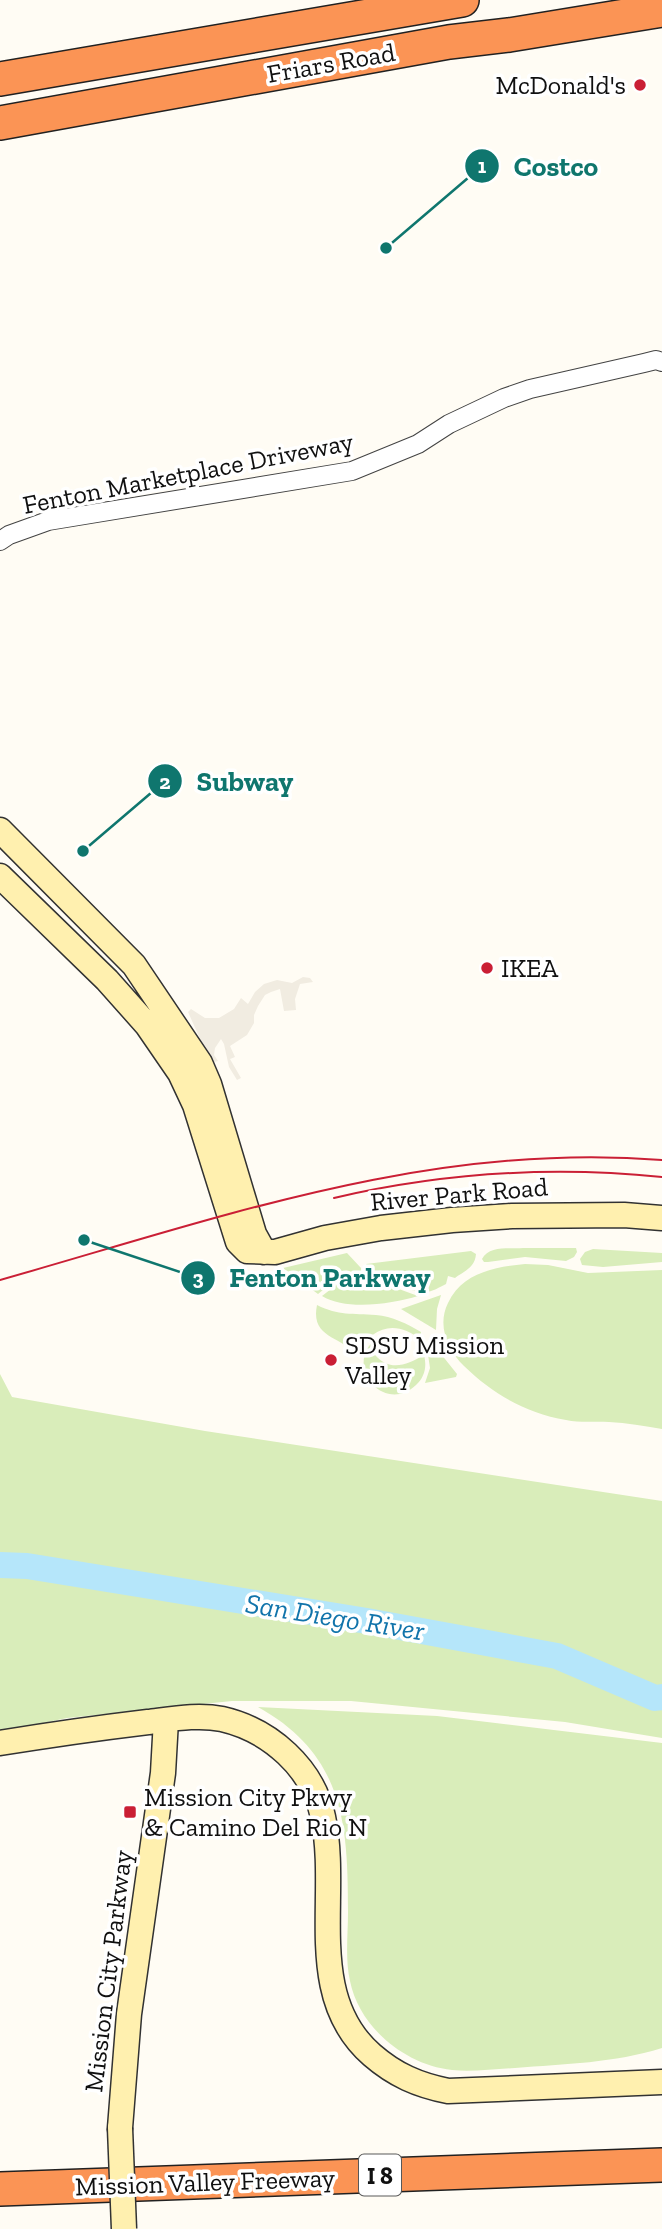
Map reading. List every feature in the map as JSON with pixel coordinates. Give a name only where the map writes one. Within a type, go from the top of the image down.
[{"type":"highway","name":"Friars Road","points":[[0,79],[462,0]]},
{"type":"highway","name":"Friars Road","points":[[0,122],[449,42],[509,36],[662,10]]},
{"type":"highway","name":"Mission Valley Freeway","points":[[0,2189],[662,2165]]},
{"type":"street","name":"Fenton Marketplace Driveway","points":[[0,541],[48,521],[352,471],[418,444],[449,424],[504,398],[530,389],[656,360],[662,362]]},
{"type":"street","points":[[0,830],[134,965],[200,1063],[209,1084],[254,1234],[264,1252]]},
{"type":"street","points":[[0,876],[107,980],[147,1025],[180,1073],[195,1105],[238,1242],[247,1251],[264,1252]]},
{"type":"street","points":[[208,1146],[222,1162],[235,1171]]},
{"type":"street","name":"River Park Road","points":[[264,1252],[275,1252],[326,1238],[381,1228],[452,1220],[512,1216],[624,1215],[662,1218]]},
{"type":"street","points":[[0,1743],[76,1730],[199,1716],[222,1719],[243,1726],[284,1749],[312,1787],[323,1816],[328,1856],[329,1962],[334,1995],[356,2038],[383,2065],[414,2082],[448,2091],[662,2082]]},
{"type":"street","name":"Mission City Parkway","points":[[124,2229],[120,2128],[129,2014],[163,1773],[166,1720]]},
{"type":"green space","points":[[506,1248],[576,1248],[574,1257],[566,1261],[525,1257],[488,1262],[482,1259],[489,1252]]},
{"type":"green space","points":[[593,1249],[662,1253],[662,1262],[603,1267],[582,1265],[580,1259],[585,1252]]},
{"type":"green space","points":[[471,1251],[476,1254],[474,1263],[468,1269],[455,1278],[448,1276],[446,1284],[428,1292],[410,1290],[392,1283],[376,1274],[366,1264]]},
{"type":"green space","points":[[347,1253],[361,1271],[339,1277],[318,1294],[283,1268]]},
{"type":"green space","points":[[525,1264],[548,1265],[588,1273],[662,1270],[662,1429],[616,1422],[571,1421],[537,1413],[498,1394],[458,1359],[449,1344],[443,1320],[454,1293],[470,1278],[480,1273]]},
{"type":"green space","points":[[366,1277],[418,1296],[356,1305],[332,1301],[322,1296],[344,1279]]},
{"type":"green space","points":[[441,1295],[436,1330],[401,1309]]},
{"type":"green space","points":[[317,1305],[339,1312],[394,1319],[421,1332],[421,1340],[403,1330],[386,1329],[371,1337],[356,1355],[323,1331],[316,1316]]},
{"type":"green space","points":[[383,1334],[377,1343],[375,1355],[387,1364],[405,1364],[424,1355],[423,1375],[416,1385],[403,1393],[390,1394],[379,1390],[370,1381],[365,1370],[364,1357],[370,1345]]},
{"type":"green space","points":[[429,1339],[457,1374],[456,1377],[425,1383],[430,1368],[427,1348]]},
{"type":"green space","points":[[0,1374],[12,1397],[205,1431],[662,1501],[662,1738],[565,1722],[351,1701],[232,1701],[67,1718],[0,1732]]},
{"type":"green space","points":[[258,1707],[437,1716],[662,1743],[662,2048],[589,2062],[460,2071],[434,2067],[401,2052],[387,2041],[363,2014],[348,1973],[346,1850],[335,1794],[324,1770],[308,1747],[287,1726]]},
{"type":"shaded area","points":[[303,977],[310,978],[313,982],[300,984],[295,999],[296,1010],[284,1011],[280,989],[265,995],[247,1035],[230,1046],[235,1057],[230,1059],[241,1078],[237,1080],[229,1067],[221,1039],[214,1055],[218,1061],[211,1063],[188,1012],[191,1009],[205,1018],[219,1018],[234,1009],[241,998],[248,1004],[264,984],[277,980],[292,983]]},
{"type":"waterway","name":"San Diego River","points":[[0,1565],[27,1566],[367,1621],[557,1656],[655,1698],[662,1697]]},
{"type":"tram line","points":[[0,1280],[245,1210],[409,1173],[492,1162],[576,1157],[662,1160]]},
{"type":"tram line","points":[[334,1198],[374,1189],[497,1174],[580,1172],[662,1177]]},
{"type":"place","name":"McDonald's","points":[[640,85]]},
{"type":"place","name":"Costco","points":[[386,248]]},
{"type":"place","name":"Subway","points":[[83,851]]},
{"type":"place","name":"IKEA","points":[[487,968]]},
{"type":"place","name":"Fenton Parkway","points":[[84,1240]]},
{"type":"place","name":"SDSU Mission Valley","points":[[331,1360]]},
{"type":"place","name":"Mission City Pkwy & Camino Del Rio N","points":[[130,1812]]}]
